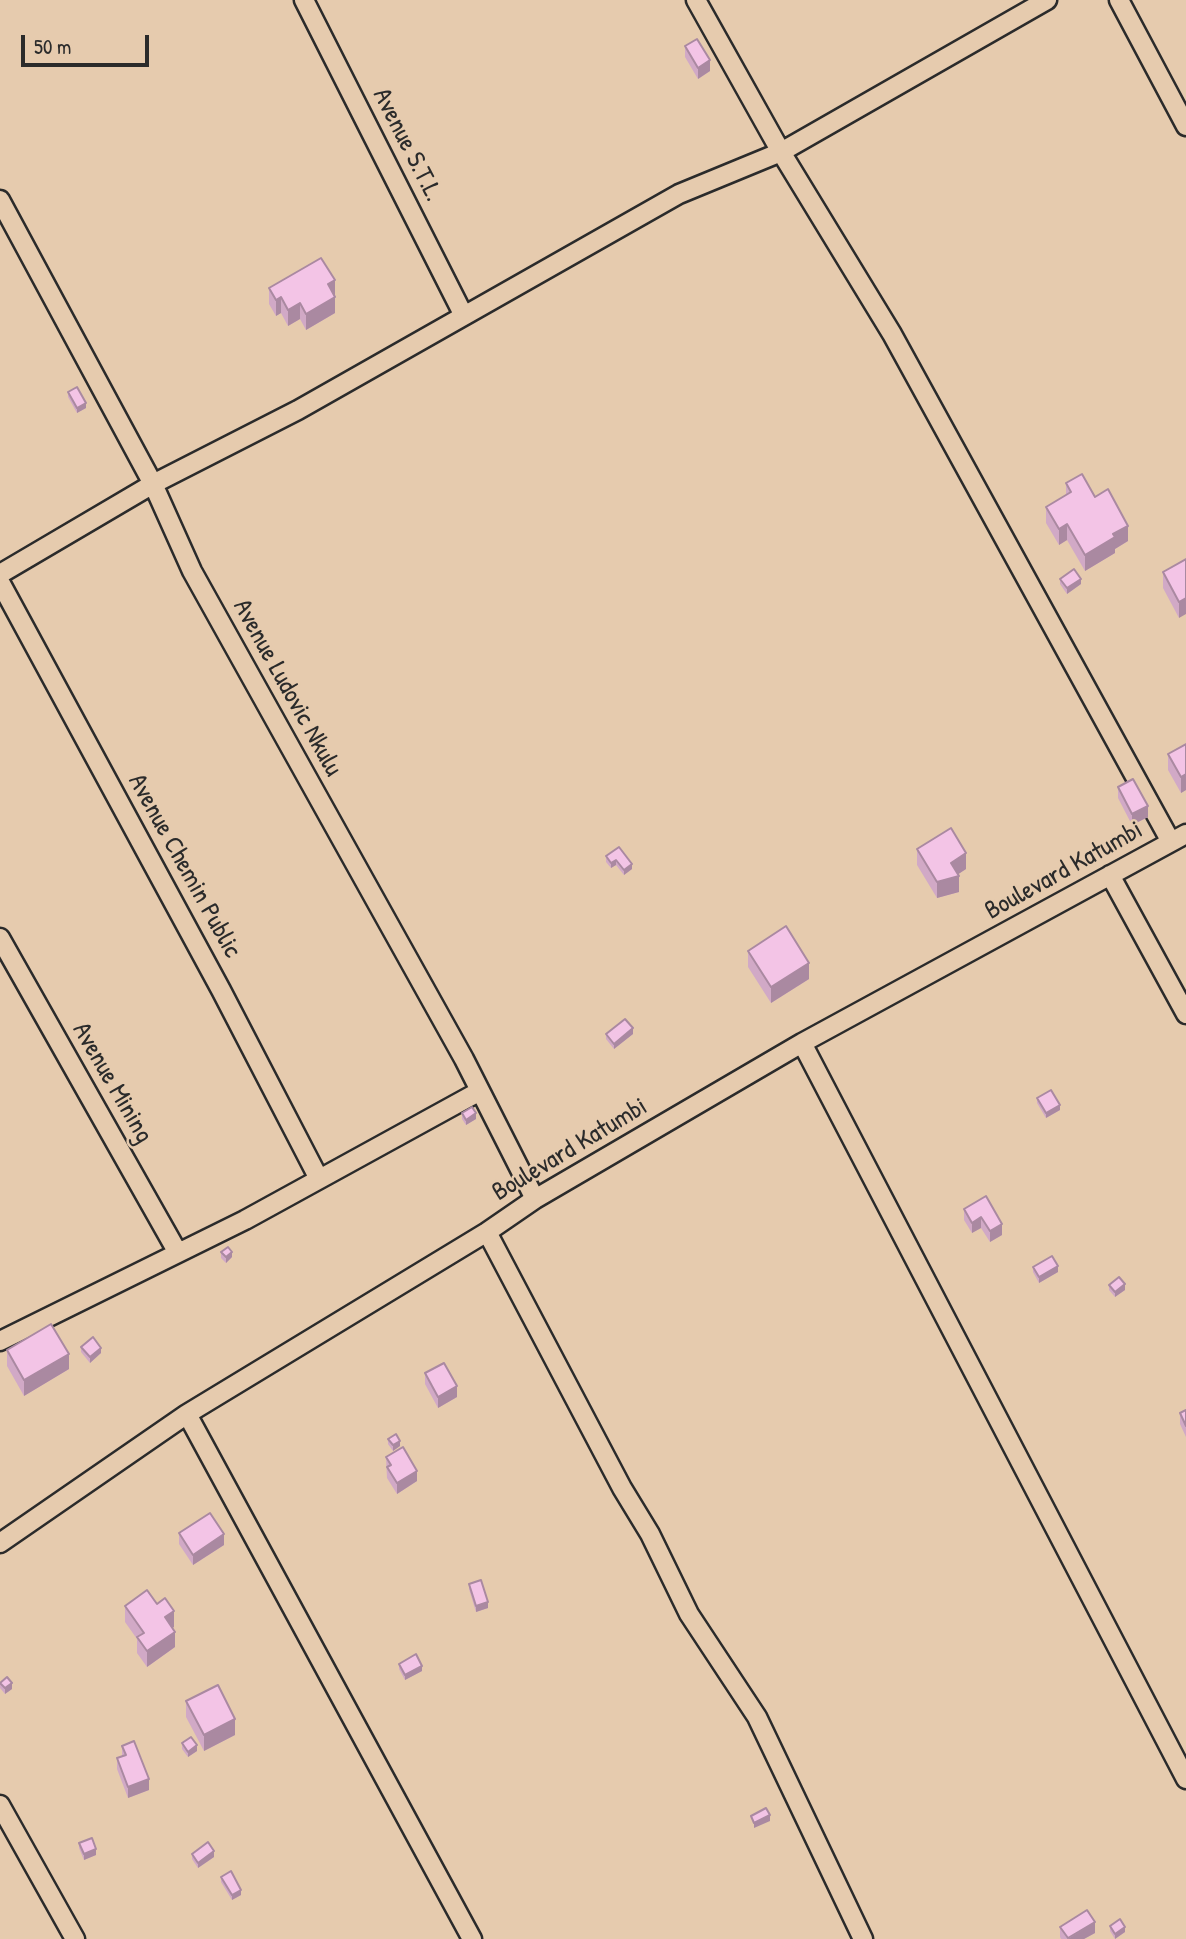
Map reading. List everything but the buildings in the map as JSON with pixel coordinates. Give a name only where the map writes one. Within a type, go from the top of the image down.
[{"type":"street","name":"Avenue S.T.L.","points":[[304,0],[463,314]]},
{"type":"street","points":[[696,0],[781,152],[892,334],[1178,838]]},
{"type":"street","points":[[0,574],[153,484],[298,410],[463,314],[679,194],[781,152],[1047,0]]},
{"type":"street","points":[[1119,0],[1186,126]]},
{"type":"street","name":"Avenue Ludovic Nkulu","points":[[0,200],[153,484],[192,571],[480,1090],[535,1199]]},
{"type":"street","name":"Avenue Chemin Public","points":[[0,582],[222,990],[318,1177]]},
{"type":"street","name":"Boulevard Katumbi","points":[[0,1543],[187,1414],[487,1232],[535,1199],[802,1042],[1178,838]]},
{"type":"street","points":[[1110,875],[1186,1014]]},
{"type":"street","name":"Avenue Mining","points":[[0,939],[178,1253]]},
{"type":"street","points":[[802,1042],[1186,1779]]},
{"type":"street","points":[[0,1341],[245,1220],[318,1177],[480,1090]]},
{"type":"street","points":[[487,1232],[622,1488],[650,1534],[690,1614],[757,1717],[863,1939]]},
{"type":"street","points":[[187,1414],[472,1939]]},
{"type":"street","points":[[0,1805],[75,1939]]}]
